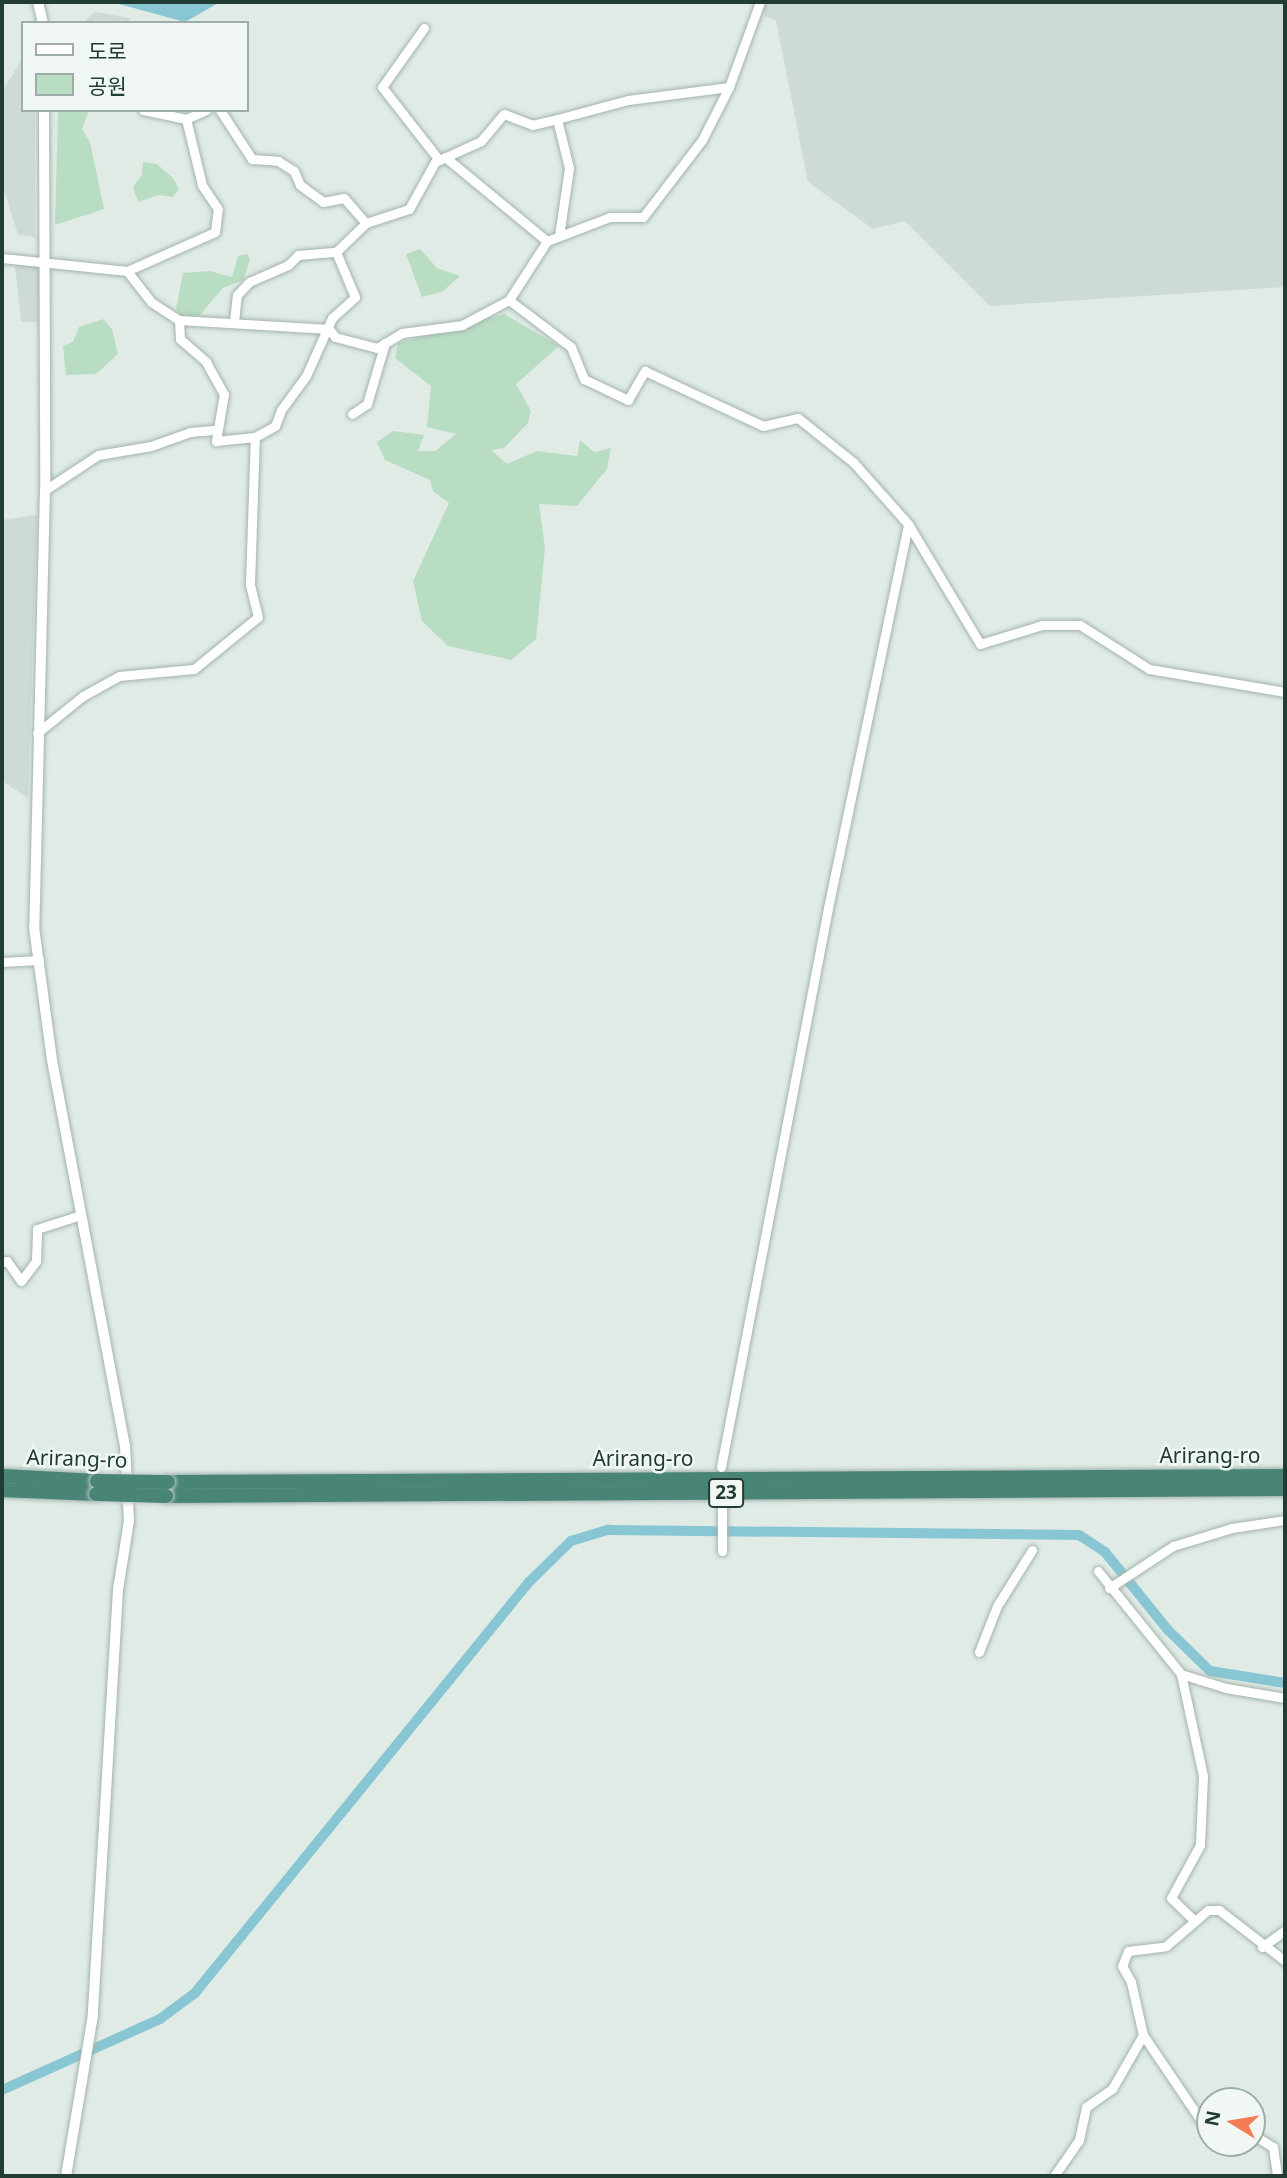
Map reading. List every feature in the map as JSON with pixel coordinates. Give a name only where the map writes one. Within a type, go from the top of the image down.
[{"type":"highway","name":"Arirang-ro","points":[[2,1476],[97,1487]]},
{"type":"highway","name":"Arirang-ro","points":[[167,1489],[1285,1476]]},
{"type":"highway","name":"Arirang-ro","points":[[2,1490],[97,1487],[1285,1489]]},
{"type":"street","points":[[38,2],[43,21]]},
{"type":"street","points":[[127,271],[152,302],[179,320],[329,329],[335,337],[377,348],[402,333],[462,325],[509,300],[547,241],[610,217],[643,217],[702,140],[729,87],[760,2]]},
{"type":"street","points":[[424,28],[382,87],[442,159],[547,241]]},
{"type":"street","points":[[234,322],[237,295],[249,282],[288,265],[298,255],[336,252],[366,223],[410,209],[442,159],[481,141],[504,114],[532,125],[628,100],[729,87]]},
{"type":"street","points":[[44,112],[45,490],[36,734],[34,927],[52,1060],[125,1446],[129,1521],[118,1590],[91,2026],[66,2176]]},
{"type":"street","points":[[153,112],[186,119],[202,112]]},
{"type":"street","points":[[221,112],[252,159],[278,161],[294,171],[300,185],[323,202],[344,198],[366,223]]},
{"type":"street","points":[[2,258],[44,260],[89,270],[127,271],[215,232],[218,209],[202,185],[186,119]]},
{"type":"street","points":[[557,119],[569,168],[559,236]]},
{"type":"street","points":[[179,320],[180,339],[206,362],[224,394],[214,430],[216,441],[227,443],[254,437],[275,426],[329,329],[332,318],[355,297],[336,252]]},
{"type":"street","points":[[509,300],[571,347],[584,379],[628,400],[645,371],[763,426],[798,418],[854,463],[908,524],[980,644],[1042,625],[1080,625],[1149,669],[1285,692]]},
{"type":"street","points":[[352,414],[367,404],[385,343]]},
{"type":"street","points":[[45,490],[98,455],[151,446],[190,432],[214,430]]},
{"type":"street","points":[[36,734],[83,696],[119,676],[194,670],[258,617],[250,583],[254,437]]},
{"type":"street","points":[[721,1467],[831,895],[908,524]]},
{"type":"street","points":[[2,962],[39,960]]},
{"type":"street","points":[[2,1262],[7,1261],[21,1281],[36,1261],[37,1229],[81,1215]]},
{"type":"street","points":[[722,1502],[722,1548]]},
{"type":"street","points":[[1112,1585],[1173,1546],[1232,1528],[1285,1520]]},
{"type":"street","points":[[979,1652],[997,1606],[1032,1550]]},
{"type":"street","points":[[1098,1572],[1112,1585],[1181,1674],[1203,1776],[1200,1845],[1171,1898],[1195,1921]]},
{"type":"street","points":[[1181,1674],[1226,1688],[1285,1698]]},
{"type":"street","points":[[1196,2114],[1143,2035],[1131,1982],[1122,1966],[1128,1951],[1166,1946],[1208,1910],[1219,1910],[1262,1947],[1285,1961]]},
{"type":"street","points":[[1262,1947],[1285,1930]]},
{"type":"street","points":[[1054,2176],[1079,2140],[1086,2107],[1112,2089],[1143,2035]]},
{"type":"street","points":[[1266,2143],[1273,2147],[1277,2176]]},
{"type":"shaded area","points":[[760,2],[1285,2],[1285,287],[990,306],[905,221],[873,229],[808,182],[776,21],[765,16]]},
{"type":"shaded area","points":[[95,12],[130,18],[129,21],[84,21]]},
{"type":"shaded area","points":[[21,60],[21,112],[35,112],[35,237],[18,235],[2,184],[2,92]]},
{"type":"shaded area","points":[[41,263],[41,322],[21,322],[15,265]]},
{"type":"shaded area","points":[[37,515],[28,798],[2,781],[2,520]]},
{"type":"green space","points":[[58,112],[88,112],[82,129],[90,142],[104,209],[55,225]]},
{"type":"green space","points":[[143,162],[157,164],[173,178],[179,189],[173,197],[158,195],[138,202],[133,187],[142,175]]},
{"type":"green space","points":[[420,249],[437,268],[460,276],[443,291],[422,297],[406,254]]},
{"type":"green space","points":[[247,254],[250,260],[243,280],[223,288],[199,316],[182,317],[176,309],[183,273],[210,271],[232,277],[238,256]]},
{"type":"green space","points":[[504,314],[559,346],[516,384],[531,411],[528,423],[504,448],[491,450],[507,464],[537,451],[577,456],[580,440],[594,452],[611,448],[607,469],[577,506],[539,504],[545,548],[536,639],[511,660],[448,646],[422,621],[413,581],[449,503],[433,491],[430,480],[385,460],[377,442],[393,431],[424,435],[418,451],[435,451],[456,434],[427,427],[431,386],[395,358],[398,343]]},
{"type":"green space","points":[[103,319],[112,329],[118,354],[96,374],[66,375],[63,346],[73,342],[79,327]]},
{"type":"water","points":[[112,2],[220,2],[187,21]]},
{"type":"waterway","points":[[2,2090],[160,2019],[195,1993],[529,1582],[571,1541],[608,1530],[1079,1535],[1105,1552],[1168,1630],[1210,1671],[1285,1683]]}]
